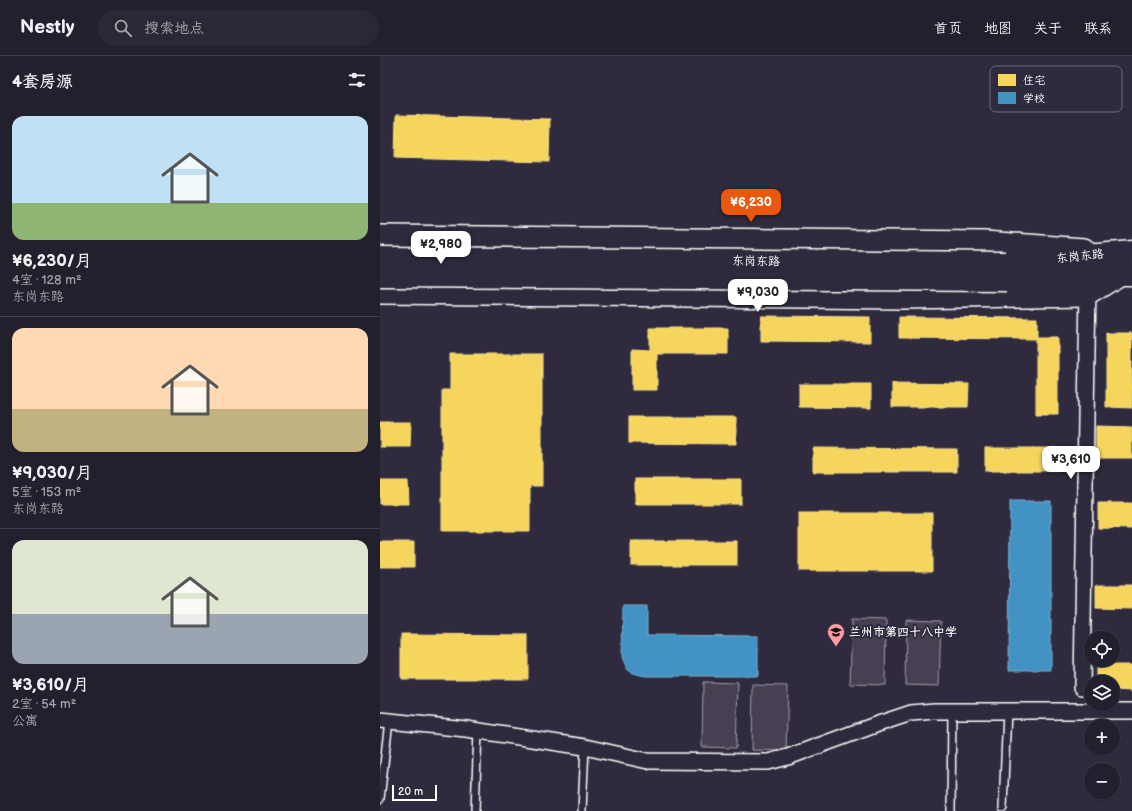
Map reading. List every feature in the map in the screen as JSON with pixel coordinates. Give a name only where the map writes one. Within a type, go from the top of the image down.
[{"type":"main road","name":"东岗东路","points":[[380,276],[1006,272],[1126,252]]},
{"type":"main road","name":"东岗东路","points":[[380,258],[1006,272],[1088,285],[1127,274]]},
{"type":"street","points":[[380,236],[984,242],[1126,252]]},
{"type":"street","points":[[454,294],[456,237]]},
{"type":"street","points":[[380,293],[903,298],[1088,285],[1082,687]]},
{"type":"street","points":[[384,720],[478,731],[585,747],[648,761],[768,762],[788,757],[878,724],[911,714],[952,711],[1132,711]]},
{"type":"lane","points":[[952,711],[952,811]]},
{"type":"lane","points":[[1003,808],[1007,711]]},
{"type":"lane","points":[[380,799],[384,720]]},
{"type":"lane","points":[[475,811],[478,731]]},
{"type":"lane","points":[[582,811],[585,747]]},
{"type":"shaded area","points":[[852,619],[886,620],[885,685],[850,684]]},
{"type":"shaded area","points":[[906,620],[941,621],[939,686],[905,685]]},
{"type":"shaded area","points":[[703,682],[738,683],[736,748],[702,747]]},
{"type":"shaded area","points":[[753,685],[788,686],[786,751],[752,750]]},
{"type":"building: 住宅","points":[[396,115],[550,119],[549,162],[395,158]]},
{"type":"building: 住宅","points":[[761,316],[870,317],[870,342],[761,341]]},
{"type":"building: 住宅","points":[[899,317],[1037,318],[1037,337],[1058,337],[1058,414],[1036,414],[1036,339],[899,338]]},
{"type":"building: 住宅","points":[[650,328],[728,328],[728,354],[657,354],[657,390],[632,390],[632,349],[650,350]]},
{"type":"building: 住宅","points":[[1106,333],[1132,333],[1132,408],[1106,407]]},
{"type":"building: 住宅","points":[[450,354],[542,354],[542,486],[530,486],[530,531],[442,531],[442,390],[450,390]]},
{"type":"building: 住宅","points":[[892,383],[969,384],[968,407],[892,407]]},
{"type":"building: 住宅","points":[[799,384],[871,384],[871,408],[799,407]]},
{"type":"building: 住宅","points":[[629,417],[736,417],[736,444],[629,443]]},
{"type":"building: 住宅","points":[[380,422],[411,422],[410,447],[380,447]]},
{"type":"building: 住宅","points":[[1096,426],[1132,427],[1132,458],[1096,458]]},
{"type":"building: 住宅","points":[[813,448],[957,449],[957,472],[813,472]]},
{"type":"building: 住宅","points":[[985,448],[1057,448],[1057,471],[985,471]]},
{"type":"building: 住宅","points":[[635,479],[741,479],[741,504],[635,504]]},
{"type":"building: 住宅","points":[[380,481],[408,481],[409,504],[380,504]]},
{"type":"building: 住宅","points":[[1098,503],[1132,503],[1132,529],[1098,528]]},
{"type":"building: 住宅","points":[[799,513],[932,513],[932,571],[799,571]]},
{"type":"building: 住宅","points":[[631,541],[737,541],[737,565],[631,565]]},
{"type":"building: 住宅","points":[[380,542],[414,542],[414,567],[380,567]]},
{"type":"building: 住宅","points":[[1096,585],[1132,585],[1132,609],[1096,608]]},
{"type":"building: 住宅","points":[[401,634],[528,635],[528,679],[401,679]]},
{"type":"building: 住宅","points":[[1120,665],[1132,665],[1132,691],[1120,690],[1120,675],[1096,675],[1096,667],[1120,667]]},
{"type":"building: 学校","points":[[1010,501],[1051,501],[1051,670],[1009,670]]},
{"type":"building: 学校","points":[[623,606],[647,606],[647,635],[758,636],[758,676],[645,676],[632,673],[627,669],[622,657]]},
{"type":"place","name":"兰州市第四十八中学","points":[[836,647]]}]
